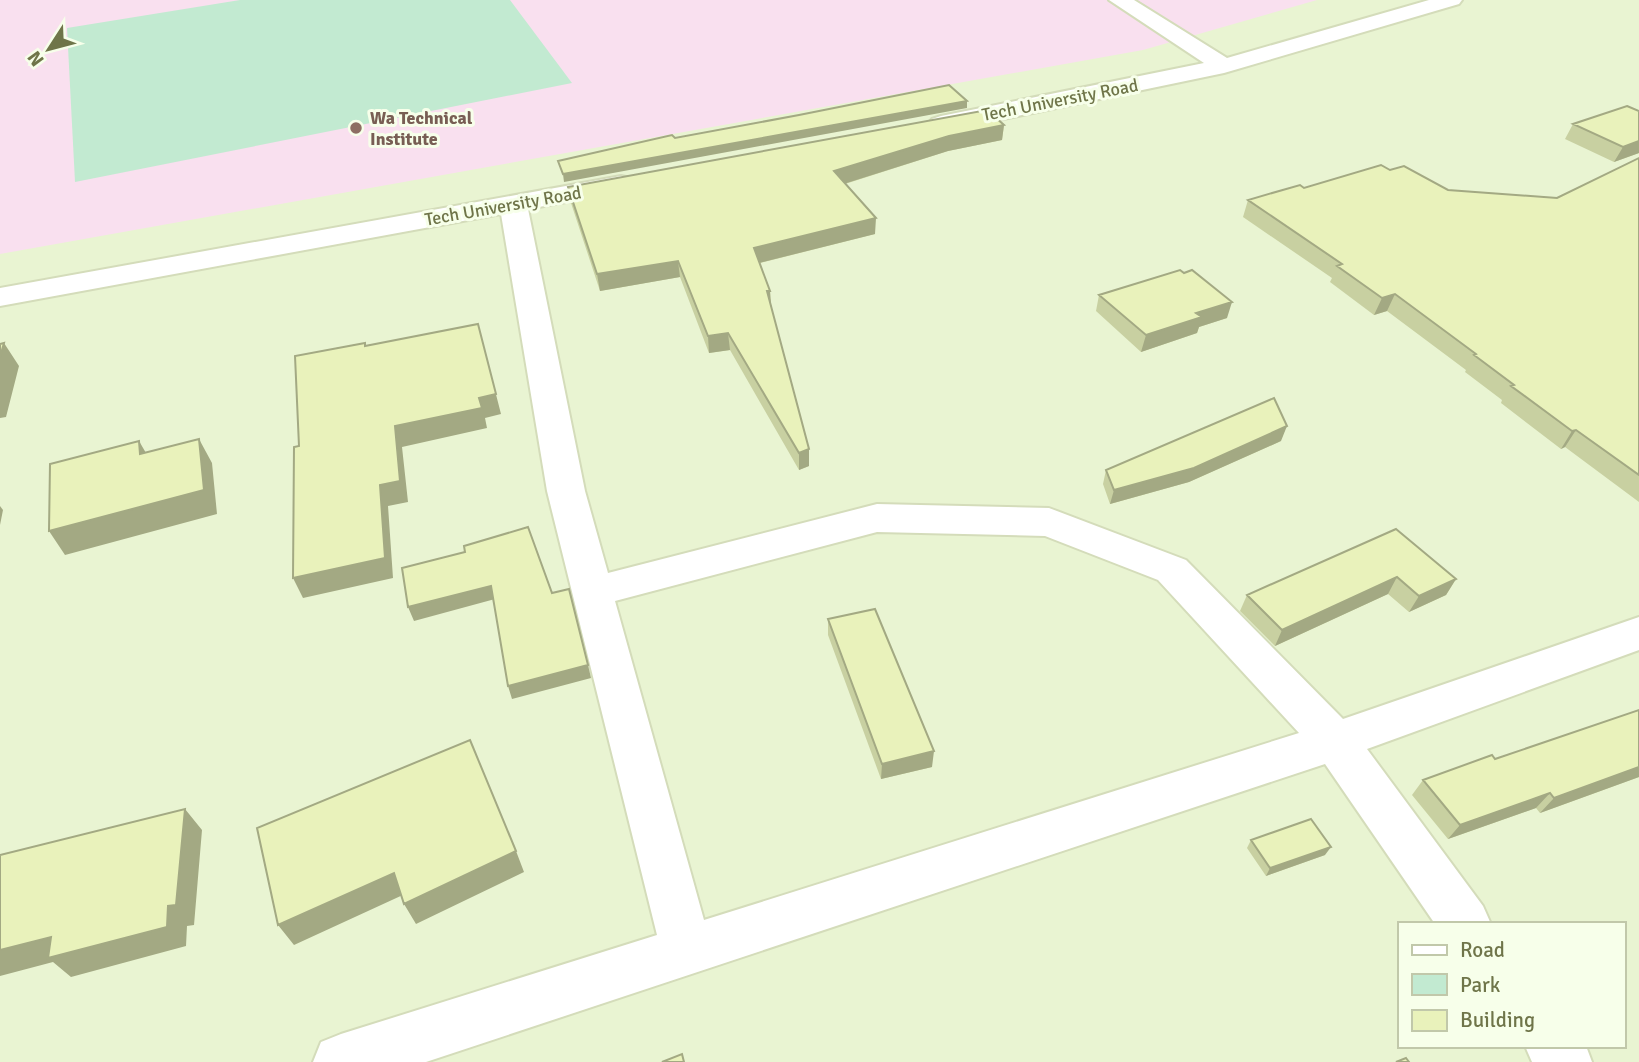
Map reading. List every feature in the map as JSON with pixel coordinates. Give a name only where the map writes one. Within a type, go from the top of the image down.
[{"type":"street","points":[[1119,0],[1224,66]]},
{"type":"street","name":"Tech University Road","points":[[922,127],[1224,66],[1452,0]]},
{"type":"street","name":"Tech University Road","points":[[0,297],[649,179]]},
{"type":"street","points":[[513,204],[566,491],[687,951]]},
{"type":"street","points":[[593,592],[877,518],[1049,522],[1172,570],[1335,741],[1464,922]]},
{"type":"street","points":[[341,1062],[1335,741],[1639,633]]},
{"type":"shaded area","points":[[0,0],[1639,0],[1639,1062],[0,1062]]},
{"type":"shaded area","name":"Wa Technical Institute","points":[[0,0],[1317,0],[1143,50],[0,254]]},
{"type":"green space","points":[[240,0],[510,0],[572,83],[75,182],[67,28]]},
{"type":"building","points":[[949,85],[967,101],[563,174],[558,161],[672,135],[675,138]]},
{"type":"building","points":[[1627,106],[1639,111],[1639,141],[1623,147],[1573,124]]},
{"type":"building","points":[[987,110],[1004,125],[949,136],[834,171],[876,218],[754,248],[770,291],[767,291],[809,449],[799,453],[728,333],[708,336],[678,261],[597,274],[568,187]]},
{"type":"building","points":[[1639,158],[1639,475],[1576,430],[1572,431],[1511,386],[1514,385],[1474,355],[1476,354],[1395,294],[1382,298],[1337,266],[1342,264],[1248,200],[1300,185],[1304,188],[1381,165],[1390,170],[1404,166],[1448,190],[1557,198]]},
{"type":"building","points":[[1180,270],[1184,273],[1192,270],[1232,302],[1196,313],[1202,317],[1146,335],[1099,295]]},
{"type":"building","points":[[478,324],[496,394],[479,398],[482,408],[395,426],[400,481],[380,485],[385,558],[293,578],[294,447],[299,446],[295,356],[365,343],[365,346]]},
{"type":"building","points":[[1274,398],[1287,426],[1194,468],[1114,490],[1106,470]]},
{"type":"building","points":[[199,439],[204,490],[49,531],[50,464],[139,441],[140,454]]},
{"type":"building","points":[[528,527],[552,593],[569,589],[588,665],[508,686],[491,586],[408,607],[402,568],[465,552],[464,546]]},
{"type":"building","points":[[1396,529],[1456,579],[1419,596],[1397,577],[1282,630],[1247,595]]},
{"type":"building","points":[[875,609],[934,751],[882,764],[828,619]]},
{"type":"building","points":[[1639,710],[1639,767],[1554,798],[1550,793],[1460,825],[1423,780],[1492,755],[1495,759]]},
{"type":"building","points":[[470,740],[516,851],[404,904],[394,873],[278,925],[257,828]]},
{"type":"building","points":[[185,809],[176,905],[168,906],[167,927],[48,958],[51,937],[0,950],[0,855]]},
{"type":"building","points":[[1311,819],[1331,847],[1270,868],[1251,840]]},
{"type":"building","points":[[682,1054],[684,1062],[662,1062]]},
{"type":"place","name":"Wa Technical Institute","points":[[356,128]]}]
